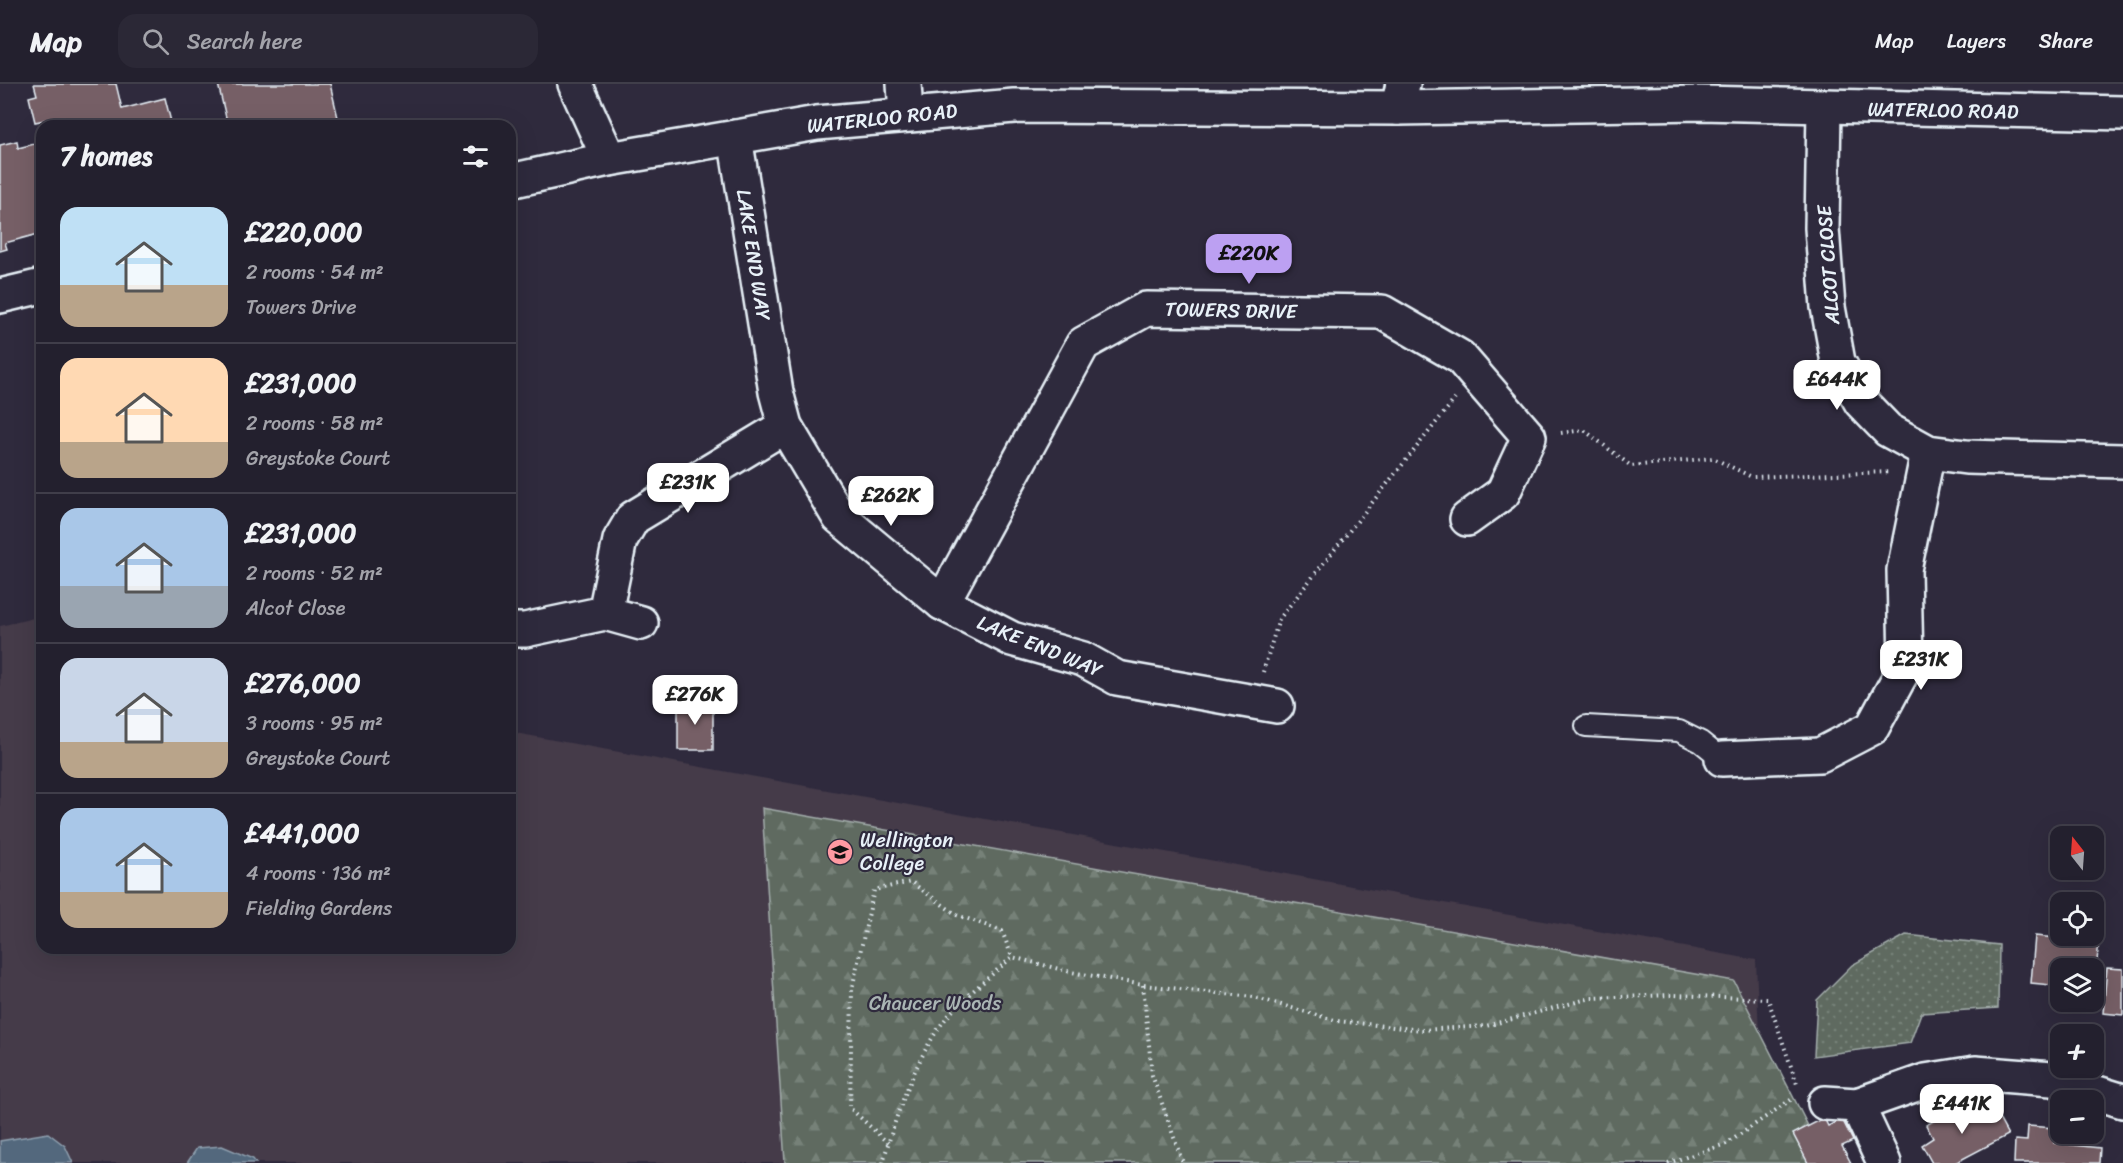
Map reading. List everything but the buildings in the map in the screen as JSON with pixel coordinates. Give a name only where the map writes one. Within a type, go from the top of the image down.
[{"type":"street","points":[[575,84],[609,159]]},
{"type":"street","name":"WATERLOO ROAD","points":[[516,180],[609,159],[817,123],[905,99],[1014,106],[1401,96],[1708,94],[1824,108],[2123,113]]},
{"type":"street","name":"ALCOT CLOSE","points":[[1824,108],[1822,228],[1828,307],[1838,362],[1861,402],[1888,430],[1927,462],[1966,457],[2123,461]]},
{"type":"street","name":"LAKE END WAY","points":[[735,137],[776,392],[785,426],[839,517],[942,603],[1012,639],[1083,659],[1118,678],[1265,704]]},
{"type":"street","points":[[0,296],[36,287]]},
{"type":"street","name":"TOWERS DRIVE","points":[[942,603],[1083,344],[1146,309],[1382,312],[1460,357],[1529,437]]},
{"type":"street","points":[[605,613],[620,540],[633,518],[785,426]]},
{"type":"street","points":[[1467,519],[1503,493],[1529,437]]},
{"type":"street","points":[[1722,759],[1820,755],[1872,728],[1906,665],[1904,570],[1927,462]]},
{"type":"street","points":[[516,630],[605,613],[640,623]]},
{"type":"street","points":[[1884,1163],[1841,1104],[1925,1081],[1975,1073],[2052,1079],[2123,1101]]},
{"type":"lane","points":[[1586,726],[1679,731],[1701,742],[1722,759]]},
{"type":"path","points":[[1265,704],[1279,619],[1475,374]]},
{"type":"path","points":[[1529,437],[1584,430],[1631,466],[1713,458],[1752,477],[1927,462]]},
{"type":"path","points":[[888,1143],[850,1108],[852,989],[874,890],[910,882],[957,915],[1002,932],[1012,957]]},
{"type":"path","points":[[1012,957],[1071,972],[1143,985],[1253,997],[1338,1021],[1422,1030],[1486,1026],[1591,998],[1674,995],[1768,999],[1800,1093],[1726,1144],[1668,1163]]},
{"type":"path","points":[[883,1163],[893,1123],[920,1063],[947,1017],[1012,957]]},
{"type":"path","points":[[1143,985],[1152,1074],[1183,1163]]},
{"type":"shaded area","name":"Wellington College","points":[[36,617],[36,954],[516,954],[516,733],[1756,960],[1764,1163],[0,1163],[0,626]]},
{"type":"green space","name":"Chaucer Woods","points":[[762,808],[1734,981],[1827,1163],[785,1163]]},
{"type":"green space","points":[[1906,935],[1999,945],[1998,1008],[1921,1013],[1910,1043],[1814,1056],[1817,1000],[1852,965]]},
{"type":"water","points":[[48,1133],[65,1146],[73,1163],[0,1163],[0,1141]]},
{"type":"water","points":[[222,1146],[253,1159],[256,1163],[187,1163],[197,1148]]},
{"type":"place","name":"Wellington College","points":[[840,852]]}]
